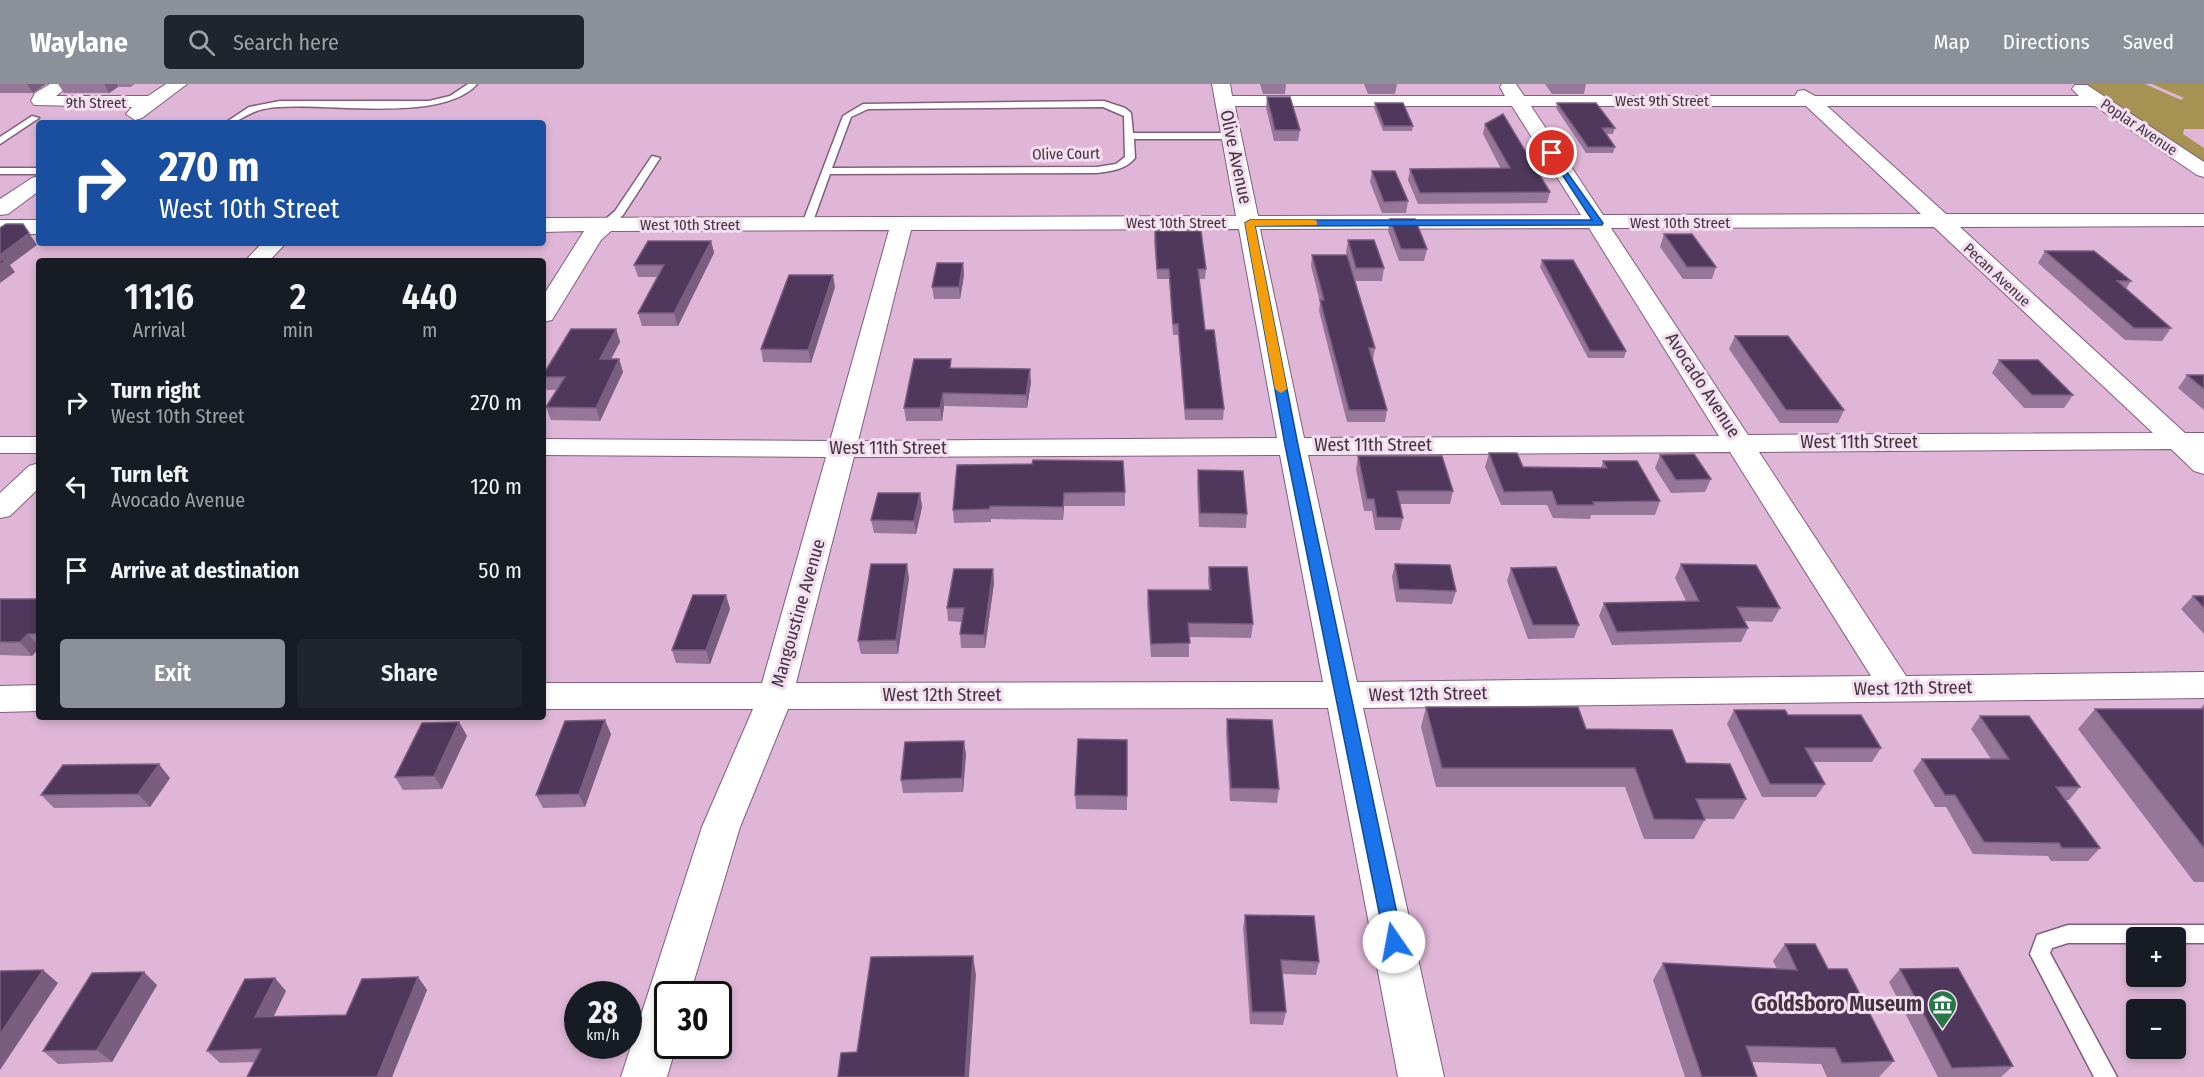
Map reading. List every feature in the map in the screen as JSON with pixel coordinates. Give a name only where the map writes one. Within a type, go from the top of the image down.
[{"type":"street","points":[[38,110],[41,97],[62,84]]},
{"type":"street","points":[[126,120],[178,84]]},
{"type":"street","name":"Pecan Avenue","points":[[1793,84],[1938,221],[2191,441],[2204,465]]},
{"type":"street","name":"Poplar Avenue","points":[[2073,84],[2204,171]]},
{"type":"street","name":"West 9th Street","points":[[1222,93],[1513,92],[1811,101],[2099,101]]},
{"type":"street","name":"Avocado Avenue","points":[[1513,92],[1896,688]]},
{"type":"street","name":"Olive Avenue","points":[[1222,93],[1421,1077]]},
{"type":"street","name":"9th Street","points":[[38,110],[152,102]]},
{"type":"street","points":[[0,209],[36,184]]},
{"type":"street","name":"West 10th Street","points":[[546,225],[2204,220]]},
{"type":"street","name":"Mangoustine Avenue","points":[[673,981],[721,827],[776,695],[844,449],[902,224]]},
{"type":"street","points":[[546,310],[592,236],[605,225]]},
{"type":"street","points":[[0,227],[36,227]]},
{"type":"street","points":[[259,258],[271,246]]},
{"type":"street","name":"West 11th Street","points":[[546,447],[844,449],[2191,441]]},
{"type":"street","points":[[0,445],[36,445]]},
{"type":"street","points":[[0,509],[36,475]]},
{"type":"street","name":"West 12th Street","points":[[546,696],[1344,695],[2204,685]]},
{"type":"street","points":[[0,699],[36,698]]},
{"type":"street","points":[[644,1077],[654,1045]]},
{"type":"lane","points":[[234,120],[252,109],[273,105],[429,104],[452,99],[464,93],[472,84]]},
{"type":"lane","name":"Olive Court","points":[[807,224],[847,116],[866,106],[1104,104],[1122,110],[1128,115],[1130,158],[1126,163],[1097,170],[828,171]]},
{"type":"lane","points":[[0,141],[38,110]]},
{"type":"lane","points":[[1129,136],[1231,136]]},
{"type":"lane","points":[[605,225],[619,213],[655,158]]},
{"type":"lane","points":[[0,171],[36,171]]},
{"type":"lane","points":[[2106,1077],[2040,954],[2044,941],[2068,934],[2204,934]]},
{"type":"shaded area","points":[[2082,84],[2145,84],[2181,100],[2184,98],[2152,84],[2204,84],[2204,129],[2184,129],[2183,134],[2204,148],[2204,165]]},
{"type":"building","points":[[1267,97],[1290,97],[1300,130],[1275,130]]},
{"type":"building","points":[[1375,103],[1403,103],[1413,126],[1384,126]]},
{"type":"building","points":[[1557,103],[1596,103],[1615,128],[1602,128],[1615,147],[1588,147]]},
{"type":"building","points":[[1503,114],[1550,192],[1420,193],[1410,169],[1510,168],[1485,124]]},
{"type":"building","points":[[1372,171],[1395,171],[1408,201],[1384,202]]},
{"type":"building","points":[[1390,219],[1415,219],[1427,249],[1401,249]]},
{"type":"building","points":[[6,224],[23,224],[29,233],[0,255],[0,228]]},
{"type":"building","points":[[1155,231],[1201,231],[1206,269],[1198,269],[1205,330],[1214,330],[1224,409],[1185,409],[1178,324],[1173,324],[1169,269],[1157,269]]},
{"type":"building","points":[[1664,234],[1692,234],[1716,267],[1687,267]]},
{"type":"building","points":[[1348,240],[1374,240],[1384,268],[1356,268]]},
{"type":"building","points":[[648,241],[711,241],[674,313],[638,313],[664,265],[634,265]]},
{"type":"building","points":[[2045,251],[2094,251],[2131,281],[2117,281],[2171,328],[2134,328]]},
{"type":"building","points":[[1312,255],[1347,255],[1375,348],[1369,348],[1387,410],[1349,410],[1320,300],[1324,300]]},
{"type":"building","points":[[1542,260],[1573,260],[1626,351],[1590,351]]},
{"type":"building","points":[[937,263],[963,263],[959,287],[932,287]]},
{"type":"building","points":[[789,275],[833,275],[808,350],[761,349]]},
{"type":"building","points":[[571,329],[616,329],[600,359],[619,359],[596,408],[546,407],[565,377],[546,377],[546,370]]},
{"type":"building","points":[[1735,336],[1788,336],[1844,410],[1786,410]]},
{"type":"building","points":[[914,359],[951,359],[950,368],[1030,369],[1026,395],[943,393],[940,408],[904,408]]},
{"type":"building","points":[[1999,360],[2038,360],[2073,395],[2032,395]]},
{"type":"building","points":[[2187,375],[2204,375],[2204,389]]},
{"type":"building","points":[[1489,453],[1517,453],[1523,467],[1607,468],[1603,461],[1637,461],[1660,501],[1557,505],[1552,491],[1504,492]]},
{"type":"building","points":[[1694,454],[1711,479],[1676,480],[1660,455]]},
{"type":"building","points":[[1358,456],[1442,456],[1453,491],[1397,491],[1403,518],[1377,517],[1374,499],[1367,499]]},
{"type":"building","points":[[1033,460],[1123,461],[1125,492],[1064,493],[1063,507],[990,506],[989,509],[953,510],[957,465],[1032,464]]},
{"type":"building","points":[[1198,470],[1243,471],[1247,514],[1200,513]]},
{"type":"building","points":[[878,493],[920,493],[914,521],[871,520]]},
{"type":"building","points":[[871,564],[907,564],[896,640],[858,641]]},
{"type":"building","points":[[1395,564],[1450,565],[1456,591],[1399,589]]},
{"type":"building","points":[[1681,564],[1756,565],[1780,608],[1737,607],[1748,628],[1617,632],[1604,603],[1699,601]]},
{"type":"building","points":[[1209,567],[1247,567],[1253,624],[1188,623],[1190,643],[1151,644],[1148,590],[1211,590]]},
{"type":"building","points":[[1556,567],[1579,625],[1533,625],[1511,568]]},
{"type":"building","points":[[954,569],[993,569],[984,635],[960,634],[964,608],[947,608]]},
{"type":"building","points":[[693,595],[726,595],[706,650],[672,650]]},
{"type":"building","points":[[2193,596],[2204,596],[2204,608]]},
{"type":"building","points":[[0,599],[36,599],[36,634],[28,634],[20,642],[0,642]]},
{"type":"building","points":[[1426,707],[1578,707],[1586,729],[1672,730],[1686,763],[1730,764],[1746,799],[1696,799],[1705,820],[1654,819],[1635,768],[1442,768]]},
{"type":"building","points":[[2095,709],[2204,709],[2204,848]]},
{"type":"building","points":[[1734,710],[1785,710],[1788,715],[1861,715],[1881,748],[1805,748],[1825,784],[1770,784]]},
{"type":"building","points":[[1980,716],[2029,716],[2080,787],[2056,787],[2100,848],[2062,848],[2059,843],[1984,842],[1955,795],[1945,795],[1922,759],[2009,759]]},
{"type":"building","points":[[1227,719],[1272,720],[1279,789],[1231,788]]},
{"type":"building","points":[[605,720],[579,794],[536,795],[565,721]]},
{"type":"building","points":[[459,722],[434,776],[395,777],[422,723]]},
{"type":"building","points":[[1078,739],[1127,740],[1127,796],[1075,795]]},
{"type":"building","points":[[964,741],[962,778],[901,780],[905,742]]},
{"type":"building","points":[[159,764],[138,794],[41,795],[63,765]]},
{"type":"building","points":[[1245,915],[1314,916],[1319,962],[1281,960],[1286,1012],[1252,1012]]},
{"type":"building","points":[[1785,944],[1815,944],[1828,969],[1847,969],[1894,1061],[1842,1063],[1835,1048],[1746,1046],[1757,1077],[1702,1077],[1663,963],[1797,970]]},
{"type":"building","points":[[973,956],[965,1077],[838,1077],[841,1053],[857,1052],[871,957]]},
{"type":"building","points":[[1958,968],[2013,1066],[1952,1068],[1900,969]]},
{"type":"building","points":[[43,970],[0,1034],[0,971]]},
{"type":"building","points":[[144,972],[97,1050],[43,1051],[92,973]]},
{"type":"building","points":[[418,977],[377,1077],[247,1077],[261,1049],[207,1051],[245,979],[275,978],[255,1017],[346,1015],[362,979]]},
{"type":"slow traffic","points":[[1281,389],[1250,223],[1314,223]]},
{"type":"place","name":"Goldsboro Museum","points":[[1943,1030]]},
{"type":"route","points":[[1394,942],[1292,445],[1250,223],[1598,223],[1552,153]]}]
